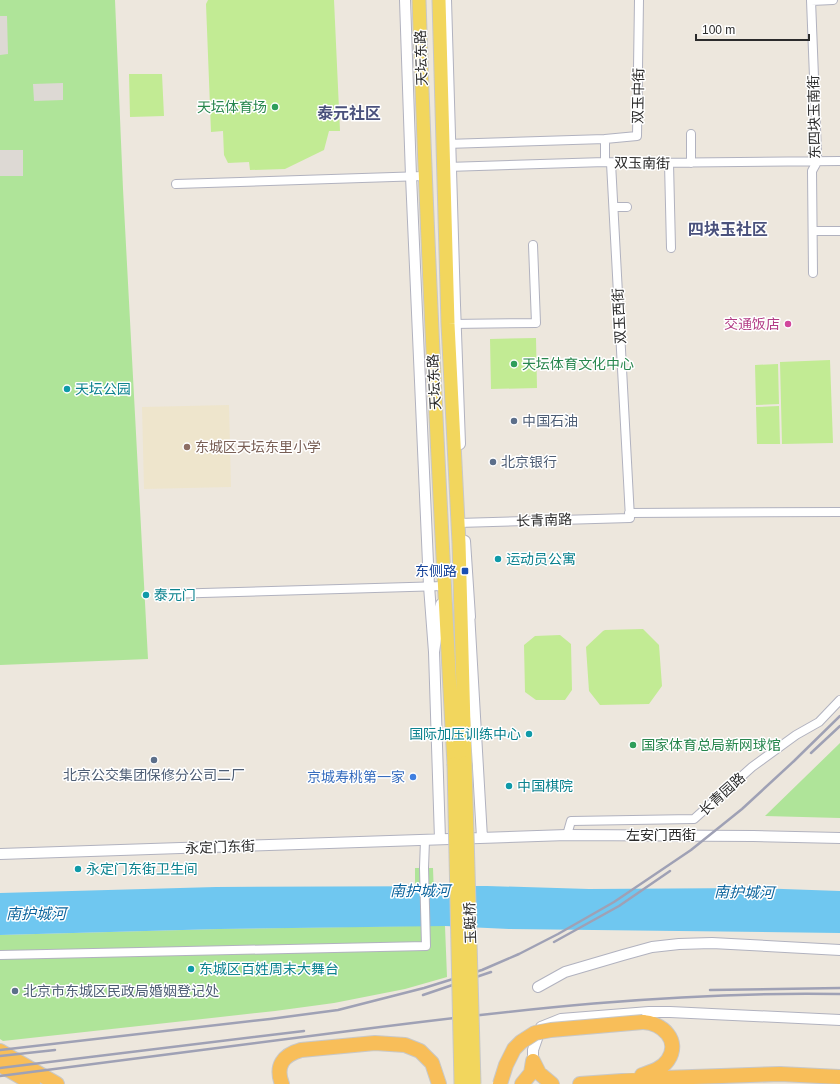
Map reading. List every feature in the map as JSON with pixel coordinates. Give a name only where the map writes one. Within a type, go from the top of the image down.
[{"type":"highway","points":[[500,1084],[507,1061],[514,1049],[521,1042],[536,1033],[551,1030],[643,1022],[657,1025],[666,1032],[671,1042],[671,1054],[664,1064],[657,1069],[628,1081]]},
{"type":"highway","points":[[282,1084],[279,1070],[281,1063],[285,1057],[292,1053],[301,1050],[375,1043],[396,1043],[420,1051],[432,1063],[439,1084]]},
{"type":"highway","points":[[0,1051],[57,1084]]},
{"type":"highway","points":[[522,1084],[531,1073],[534,1061]]},
{"type":"highway","points":[[534,1061],[539,1073],[552,1084]]},
{"type":"highway","points":[[0,1065],[33,1084]]},
{"type":"highway","points":[[580,1084],[664,1078],[780,1074],[840,1077]]},
{"type":"main road","name":"天坛东路","points":[[419,0],[418,176],[444,586],[460,763]]},
{"type":"main road","name":"天坛东路","points":[[439,0],[448,167],[452,324],[461,523],[459,573],[460,763]]},
{"type":"main road","name":"玉蜓桥","points":[[460,763],[460,1084]]},
{"type":"main road","name":"玉蜓桥","points":[[460,763],[474,1084]]},
{"type":"street","points":[[406,0],[418,176],[429,586],[434,652],[440,839]]},
{"type":"street","points":[[446,0],[447,144],[605,139],[608,162]]},
{"type":"street","name":"双玉中街","points":[[605,139],[637,136],[639,0]]},
{"type":"street","points":[[811,0],[833,0]]},
{"type":"street","name":"东四块玉南街","points":[[811,0],[817,162],[812,171],[814,273]]},
{"type":"street","points":[[691,134],[691,163]]},
{"type":"street","name":"双玉南街","points":[[448,167],[608,162],[691,163],[840,161]]},
{"type":"street","name":"双玉西街","points":[[608,162],[614,207],[630,516]]},
{"type":"street","points":[[669,163],[671,248]]},
{"type":"street","points":[[176,184],[418,176]]},
{"type":"street","points":[[614,207],[626,207]]},
{"type":"street","points":[[813,231],[840,231]]},
{"type":"street","points":[[452,324],[536,323],[533,245]]},
{"type":"street","name":"长青南路","points":[[461,523],[630,516],[840,512]]},
{"type":"street","points":[[461,523],[470,617],[482,838]]},
{"type":"street","points":[[459,573],[470,617]]},
{"type":"street","points":[[167,594],[444,586],[434,652]]},
{"type":"street","name":"长青园路","points":[[567,835],[571,821],[694,819],[752,767],[796,735],[819,722],[840,700]]},
{"type":"street","points":[[439,808],[481,806]]},
{"type":"street","name":"左安门西街","points":[[462,838],[567,835],[840,838]]},
{"type":"street","points":[[462,838],[467,1084]]},
{"type":"street","name":"永定门东街","points":[[0,854],[462,838]]},
{"type":"street","points":[[0,956],[426,946],[424,868],[426,840]]},
{"type":"street","points":[[538,986],[565,972],[652,948],[678,944],[712,943],[840,950]]},
{"type":"street","points":[[534,1061],[534,1050],[541,1027],[561,1019],[670,1012],[840,1020]]},
{"type":"shaded area","points":[[0,16],[7,16],[8,54],[0,55]]},
{"type":"shaded area","points":[[63,83],[63,100],[34,101],[33,84]]},
{"type":"shaded area","points":[[0,150],[23,150],[23,176],[0,176]]},
{"type":"shaded area","name":"东城区天坛东里小学","points":[[229,405],[231,487],[144,489],[142,407]]},
{"type":"green space","name":"天坛公园","points":[[0,0],[115,0],[123,189],[148,659],[0,665]]},
{"type":"green space","name":"天坛体育场","points":[[208,0],[334,0],[340,131],[329,131],[324,150],[285,169],[250,170],[249,162],[228,163],[224,155],[223,131],[211,132],[206,4]]},
{"type":"green space","points":[[129,74],[162,74],[164,116],[130,117]]},
{"type":"green space","name":"天坛体育文化中心","points":[[536,338],[537,388],[491,389],[490,339]]},
{"type":"green space","points":[[830,360],[833,443],[782,444],[780,362]]},
{"type":"green space","points":[[778,364],[779,404],[756,405],[755,365]]},
{"type":"green space","points":[[779,406],[780,444],[757,444],[756,407]]},
{"type":"green space","points":[[643,629],[659,645],[662,686],[649,704],[600,705],[589,691],[586,647],[605,630]]},
{"type":"green space","points":[[560,635],[571,644],[572,690],[565,700],[536,700],[525,692],[524,645],[535,636]]},
{"type":"green space","points":[[840,743],[840,818],[765,816]]},
{"type":"green space","points":[[415,868],[433,868],[435,925],[445,926],[447,977],[405,989],[334,1003],[275,1011],[3,1041],[0,1039],[0,935],[219,929],[415,926]]},
{"type":"water","name":"南护城河","points":[[487,886],[589,889],[751,888],[840,891],[840,933],[509,929],[445,926],[219,929],[0,935],[0,893],[216,887]]},
{"type":"railway","points":[[0,1050],[338,1010],[424,988],[482,970],[519,954],[558,934],[614,902],[691,850],[742,809],[840,716]]},
{"type":"railway","points":[[811,753],[840,726]]},
{"type":"railway","points":[[554,942],[619,906],[670,871]]},
{"type":"railway","points":[[423,995],[491,972]]},
{"type":"railway","points":[[710,990],[840,988]]},
{"type":"railway","points":[[0,1076],[410,1023],[532,1009],[655,999],[778,994],[840,994]]},
{"type":"railway","points":[[0,1068],[304,1031]]},
{"type":"railway","points":[[0,1056],[55,1050]]},
{"type":"place","name":"天坛体育场","points":[[275,107]]},
{"type":"place","name":"交通饭店","points":[[788,324]]},
{"type":"place","name":"天坛体育文化中心","points":[[514,364]]},
{"type":"place","name":"天坛公园","points":[[67,389]]},
{"type":"place","name":"中国石油","points":[[514,421]]},
{"type":"place","name":"东城区天坛东里小学","points":[[187,447]]},
{"type":"place","name":"北京银行","points":[[493,462]]},
{"type":"place","name":"运动员公寓","points":[[498,559]]},
{"type":"place","name":"东侧路","points":[[465,571]]},
{"type":"place","name":"泰元门","points":[[146,595]]},
{"type":"place","name":"国际加压训练中心","points":[[529,734]]},
{"type":"place","name":"国家体育总局新网球馆","points":[[633,745]]},
{"type":"place","name":"北京公交集团保修分公司二厂","points":[[154,760]]},
{"type":"place","name":"京城寿桃第一家","points":[[413,777]]},
{"type":"place","name":"中国棋院","points":[[509,786]]},
{"type":"place","name":"永定门东街卫生间","points":[[78,869]]},
{"type":"place","name":"东城区百姓周末大舞台","points":[[191,969]]},
{"type":"place","name":"北京市东城区民政局婚姻登记处","points":[[15,991]]},
{"type":"district","name":"泰元社区","points":[[349,113]]},
{"type":"district","name":"四块玉社区","points":[[728,229]]}]
